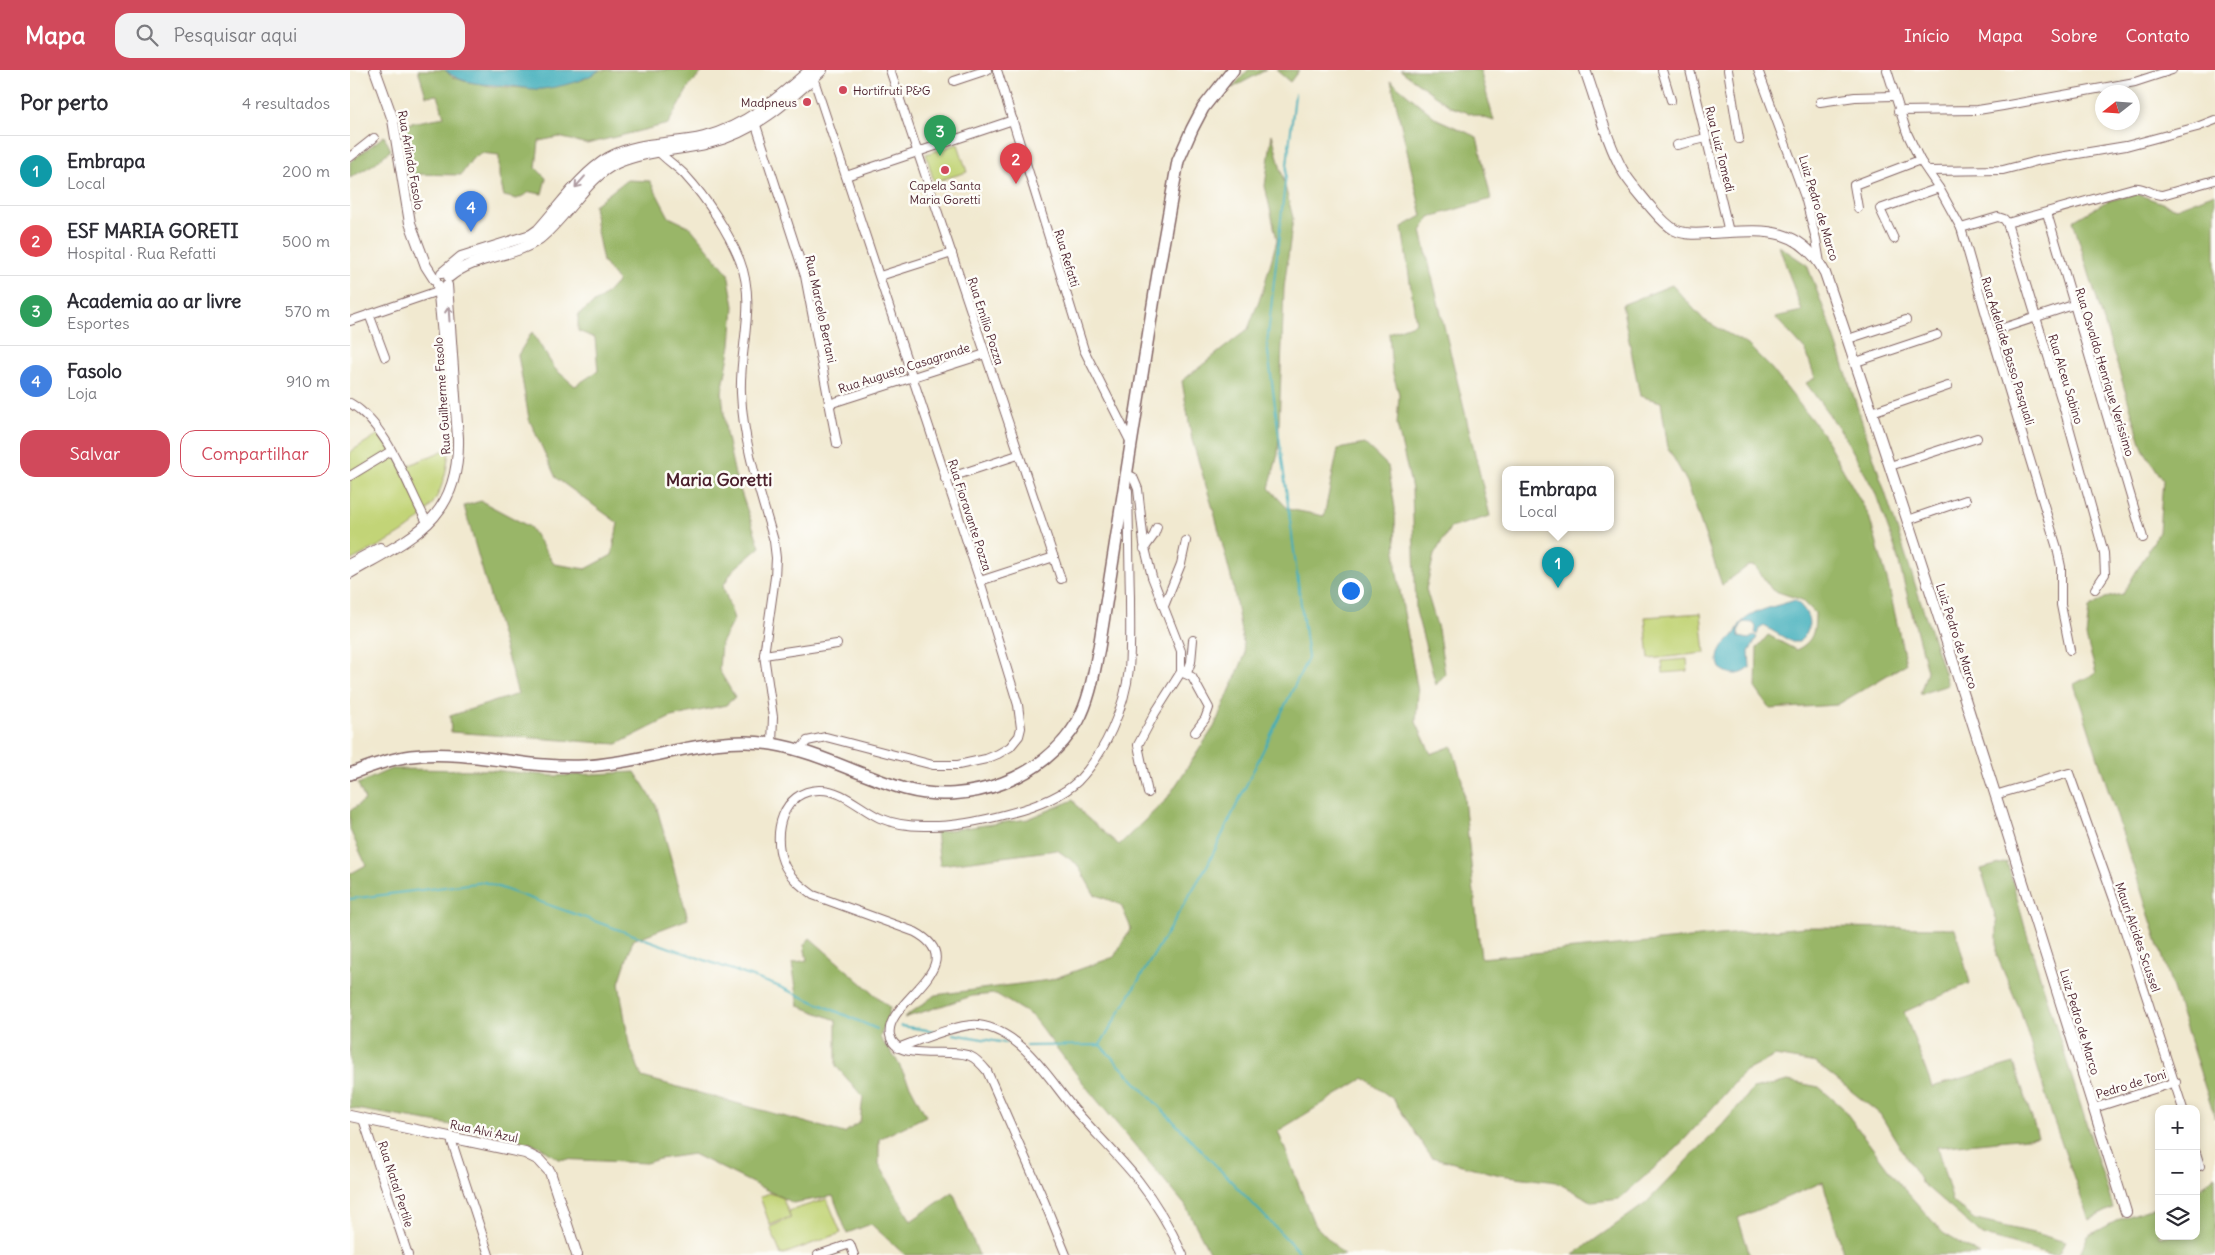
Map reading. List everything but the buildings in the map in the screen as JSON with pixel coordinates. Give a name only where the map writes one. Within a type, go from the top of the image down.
[{"type":"highway","points":[[350,774],[380,762],[412,756],[442,756],[556,766],[583,766],[618,763],[732,742],[772,744],[799,751],[903,788],[926,794],[947,794],[980,790],[1016,778],[1043,760],[1070,732],[1086,701],[1099,648],[1158,273],[1178,161],[1203,108],[1233,70]]},
{"type":"main road","name":"Rua Arlindo Fasolo","points":[[375,70],[393,120],[407,210],[428,271],[441,281]]},
{"type":"main road","points":[[441,281],[449,265],[466,255],[531,235],[538,230],[584,177],[596,166],[636,147],[656,148],[725,131],[755,120],[811,73],[822,70]]},
{"type":"main road","points":[[1585,70],[1624,172],[1656,213],[1668,225],[1683,233],[1762,230],[1788,236],[1806,246],[1820,263]]},
{"type":"main road","name":"Luiz Pedro de Marco","points":[[1820,263],[1826,273],[1908,520],[2126,1212]]},
{"type":"main road","name":"Rua Guilherme Fasolo","points":[[350,564],[434,518],[447,499],[455,478],[459,457],[441,281]]},
{"type":"main road","name":"Rua Guilherme Fasolo","points":[[350,573],[403,543],[426,522]]},
{"type":"main road","name":"Rua Alvi Azul","points":[[350,1116],[525,1152],[539,1160],[550,1172],[577,1255]]},
{"type":"street","name":"Rua Emílio Pozza","points":[[890,70],[1061,579]]},
{"type":"street","points":[[954,81],[988,70]]},
{"type":"street","name":"Rua Refatti","points":[[997,70],[1084,350],[1132,445]]},
{"type":"street","points":[[1662,70],[1672,100]]},
{"type":"street","name":"Rua Luiz Tomedi","points":[[1690,70],[1729,232]]},
{"type":"street","points":[[1728,70],[1739,139]]},
{"type":"street","name":"Luiz Pedro de Marco","points":[[1758,70],[1805,197],[1820,263]]},
{"type":"street","name":"Rua Adelaide Basso Pasquali","points":[[1887,70],[1898,111],[1920,160],[1939,188],[1961,228],[1990,332],[2058,548],[2061,567],[2061,605],[2070,650]]},
{"type":"street","points":[[1898,111],[1978,110],[2127,84],[2172,70]]},
{"type":"street","name":"Rua Fioravante Pozza","points":[[799,751],[807,741],[826,737],[933,766],[972,763],[986,759],[1010,747],[1019,736],[1021,720],[980,581],[811,73]]},
{"type":"street","points":[[1820,102],[1855,97],[1894,96]]},
{"type":"street","name":"Rua Marcelo Bertani","points":[[755,120],[805,276],[837,444]]},
{"type":"street","points":[[846,176],[1013,120]]},
{"type":"street","points":[[1928,171],[2003,170],[2047,159],[2126,146],[2215,120]]},
{"type":"street","points":[[350,157],[374,138]]},
{"type":"street","points":[[1677,145],[1706,138]]},
{"type":"street","points":[[656,148],[696,188],[730,240],[740,263],[748,297],[740,390],[742,420],[774,541],[776,558],[764,655],[772,718],[772,744]]},
{"type":"street","points":[[1858,208],[1854,185],[1920,160]]},
{"type":"street","points":[[1961,228],[1998,217],[2004,219],[2007,223],[2047,213],[2106,194],[2138,187],[2155,195],[2162,195],[2215,180]]},
{"type":"street","points":[[1894,239],[1880,211],[1882,207],[1939,188]]},
{"type":"street","name":"Rua Osvaldo Henrique Veríssimo","points":[[2047,213],[2073,306],[2144,538]]},
{"type":"street","name":"Rua Alceu Sabino","points":[[2007,223],[2063,405],[2104,553],[2104,574],[2095,589]]},
{"type":"street","points":[[880,276],[952,253]]},
{"type":"street","points":[[350,322],[441,281]]},
{"type":"street","points":[[1990,332],[2073,306]]},
{"type":"street","points":[[369,314],[385,357]]},
{"type":"street","points":[[1848,339],[1906,320]]},
{"type":"street","points":[[1856,362],[1937,335]]},
{"type":"street","name":"Rua Augusto Casagrande","points":[[829,404],[986,354]]},
{"type":"street","points":[[1872,412],[1948,386]]},
{"type":"street","points":[[350,403],[366,416],[391,451],[426,522]]},
{"type":"street","points":[[1890,466],[1977,438]]},
{"type":"street","points":[[350,476],[391,451]]},
{"type":"street","points":[[945,479],[1018,455]]},
{"type":"street","points":[[1066,1255],[987,1071],[978,1061],[958,1053],[924,1053],[898,1048],[890,1036],[890,1026],[895,1016],[932,970],[936,959],[931,945],[923,937],[909,930],[813,895],[799,885],[783,861],[778,834],[783,813],[790,803],[799,796],[818,790],[830,791],[880,818],[900,824],[926,826],[972,822],[1027,809],[1058,796],[1078,781],[1099,753],[1111,731],[1121,703],[1129,671],[1131,637],[1127,474],[1133,477],[1138,489],[1144,549],[1152,578],[1181,651],[1184,673]]},
{"type":"street","points":[[1908,520],[1966,500]]},
{"type":"street","points":[[1144,549],[1157,527]]},
{"type":"street","points":[[1164,606],[1180,564],[1186,541]]},
{"type":"street","points":[[980,581],[1054,557]]},
{"type":"street","points":[[1148,793],[1138,745],[1156,713],[1191,662],[1194,640]]},
{"type":"street","points":[[764,655],[837,644]]},
{"type":"street","points":[[1184,673],[1192,677],[1209,708],[1205,719],[1195,732]]},
{"type":"street","name":"Mauri Alcides Scussel","points":[[1995,795],[2069,773],[2176,1082],[2182,1105]]},
{"type":"street","points":[[898,1048],[955,1029],[977,1025],[994,1029],[1009,1037],[1032,1058],[1138,1181],[1172,1231],[1183,1255]]},
{"type":"street","name":"Pedro de Toni","points":[[2094,1108],[2176,1082]]},
{"type":"street","name":"Rua Natal Pertile","points":[[363,1119],[408,1255]]},
{"type":"street","points":[[450,1136],[489,1255]]},
{"type":"street","points":[[818,1255],[850,1244],[854,1255]]},
{"type":"green space","points":[[418,70],[445,70],[452,77],[490,86],[541,89],[582,80],[600,70],[704,70],[690,85],[668,124],[587,144],[559,137],[539,141],[536,168],[546,178],[542,194],[530,192],[517,199],[504,196],[499,176],[499,155],[481,153],[472,159],[461,175],[410,174],[401,125],[444,117],[438,95],[426,96]]},
{"type":"green space","points":[[1248,70],[1266,70],[1232,88]]},
{"type":"green space","points":[[1276,70],[1299,70],[1290,82]]},
{"type":"green space","points":[[1400,70],[1480,70],[1494,121],[1451,107]]},
{"type":"green space","points":[[1391,81],[1437,119],[1477,137],[1491,199],[1430,217],[1421,231],[1490,516],[1450,528],[1434,555],[1426,589],[1438,629],[1445,674],[1436,685],[1416,611],[1412,489],[1397,425],[1399,394],[1392,371],[1389,333],[1416,323],[1402,227],[1422,216]]},
{"type":"green space","points":[[1272,134],[1293,218],[1284,288],[1278,454],[1269,488],[1288,509],[1324,516],[1338,449],[1365,444],[1388,466],[1395,508],[1396,568],[1418,692],[1416,722],[1431,754],[1452,746],[1462,780],[1481,958],[1804,927],[1955,928],[1970,983],[1904,1012],[1932,1087],[2014,1063],[2038,1137],[1937,1147],[1953,1202],[1976,1220],[2065,1242],[2058,1255],[2050,1255],[1982,1235],[1922,1183],[1880,1114],[1816,1063],[1775,1056],[1744,1072],[1677,1148],[1619,1199],[1593,1202],[1556,1182],[1500,1175],[1431,1157],[1393,1099],[1364,1078],[1278,1131],[1314,1224],[1344,1255],[1211,1255],[1185,1205],[1091,1093],[1032,1016],[996,994],[972,996],[904,1018],[935,995],[1050,980],[1114,957],[1131,928],[1121,905],[1094,894],[1077,864],[1057,850],[940,865],[936,832],[1028,819],[1073,800],[1084,815],[1119,845],[1166,800],[1214,727],[1245,655],[1233,585],[1214,512],[1192,440],[1182,381],[1248,329],[1263,290],[1277,240],[1265,186]]},
{"type":"green space","points":[[384,136],[391,150],[374,164],[350,178],[350,162]]},
{"type":"green space","points":[[958,144],[967,172],[934,182],[926,154]]},
{"type":"green space","points":[[627,180],[650,181],[669,217],[690,227],[728,273],[734,306],[731,345],[722,392],[726,433],[735,475],[760,547],[733,570],[723,586],[734,619],[721,643],[719,670],[735,697],[726,705],[671,717],[617,744],[451,732],[450,716],[518,694],[464,506],[481,501],[530,527],[554,564],[586,569],[612,555],[618,523],[556,478],[529,419],[518,355],[532,332],[555,369],[575,386],[598,371],[595,338],[578,331],[578,315],[605,295],[618,281],[603,262],[594,205]]},
{"type":"green space","points":[[2215,193],[2215,1118],[2074,684],[2096,673],[2086,637],[2089,608],[2105,598],[2123,594],[2159,532],[2163,480],[2143,449],[2073,221],[2107,201],[2137,194],[2176,208]]},
{"type":"green space","points":[[1779,246],[1807,265],[1833,333],[1948,685],[1920,694],[1927,671],[1895,548],[1875,492],[1844,435],[1806,383],[1815,378],[1806,351],[1775,317],[1802,311]]},
{"type":"green space","points":[[1672,285],[1704,320],[1748,345],[1771,368],[1823,434],[1869,516],[1888,583],[1906,664],[1837,705],[1770,709],[1756,689],[1757,648],[1768,635],[1796,650],[1802,647],[1812,636],[1815,613],[1802,600],[1772,590],[1755,566],[1748,566],[1722,585],[1687,482],[1668,448],[1661,402],[1640,396],[1622,305]]},
{"type":"green space","points":[[382,432],[403,468],[449,448],[446,472],[439,491],[430,507],[419,520],[405,531],[350,561],[350,452]]},
{"type":"green space","points":[[1701,613],[1705,653],[1649,659],[1645,617]]},
{"type":"green space","points":[[1687,659],[1688,671],[1663,673],[1662,661]]},
{"type":"green space","points":[[391,769],[491,770],[554,776],[635,772],[656,805],[688,919],[633,940],[619,983],[629,1044],[642,1077],[844,1133],[860,1122],[863,1097],[836,1066],[836,1020],[799,1006],[792,963],[807,960],[804,945],[810,938],[890,1008],[880,1038],[896,1059],[926,1116],[879,1139],[879,1164],[911,1221],[953,1192],[979,1255],[905,1255],[871,1224],[847,1233],[833,1196],[793,1203],[693,1154],[646,1163],[558,1159],[539,1146],[493,1132],[350,1108],[350,874],[366,865],[350,830],[350,811],[365,800],[358,784]]},
{"type":"green space","points":[[2007,862],[2028,938],[2113,1208],[2089,1220],[2052,1116],[2021,1012],[1997,956],[1997,922],[1981,869]]},
{"type":"green space","points":[[1788,1081],[1819,1087],[1842,1107],[1897,1181],[1943,1233],[1980,1255],[1844,1255],[1823,1182],[1738,1218],[1750,1255],[1573,1255],[1645,1204],[1723,1124],[1753,1089]]},
{"type":"green space","points":[[2215,1175],[2215,1255],[2079,1255],[2088,1236],[2120,1219],[2155,1207],[2155,1240],[2200,1240],[2200,1188]]},
{"type":"green space","points":[[769,1193],[782,1197],[790,1216],[789,1211],[827,1199],[841,1233],[781,1255],[770,1227],[791,1218],[770,1225],[760,1197]]},
{"type":"water","points":[[445,70],[600,70],[572,83],[557,87],[530,89],[468,82]]},
{"type":"water","points":[[1795,600],[1804,610],[1809,620],[1807,631],[1799,642],[1792,642],[1764,626],[1759,629],[1757,635],[1755,633],[1756,627],[1753,623],[1743,622],[1738,631],[1739,637],[1749,639],[1754,635],[1757,637],[1749,652],[1750,668],[1743,673],[1735,674],[1720,668],[1718,659],[1720,651],[1743,621],[1761,611]]},
{"type":"waterway","points":[[1100,1045],[1208,864],[1308,658],[1267,344],[1295,94]]},
{"type":"waterway","points":[[350,899],[484,882],[775,985],[877,1029]]},
{"type":"waterway","points":[[901,1026],[934,1031]]},
{"type":"waterway","points":[[953,1034],[1006,1043]]},
{"type":"waterway","points":[[1026,1046],[1100,1045],[1302,1255]]},
{"type":"place","name":"Hortifruti P&G","points":[[843,90]]},
{"type":"place","name":"Madpneus","points":[[807,102]]},
{"type":"place","name":"Academia ao ar livre","points":[[940,156]]},
{"type":"place","name":"Capela Santa Maria Goretti","points":[[945,170]]},
{"type":"place","name":"ESF MARIA GORETI","points":[[1016,184]]},
{"type":"place","name":"Fasolo","points":[[471,232]]},
{"type":"place","name":"Embrapa","points":[[1558,588]]},
{"type":"district","name":"Maria Goretti","points":[[719,479]]}]
